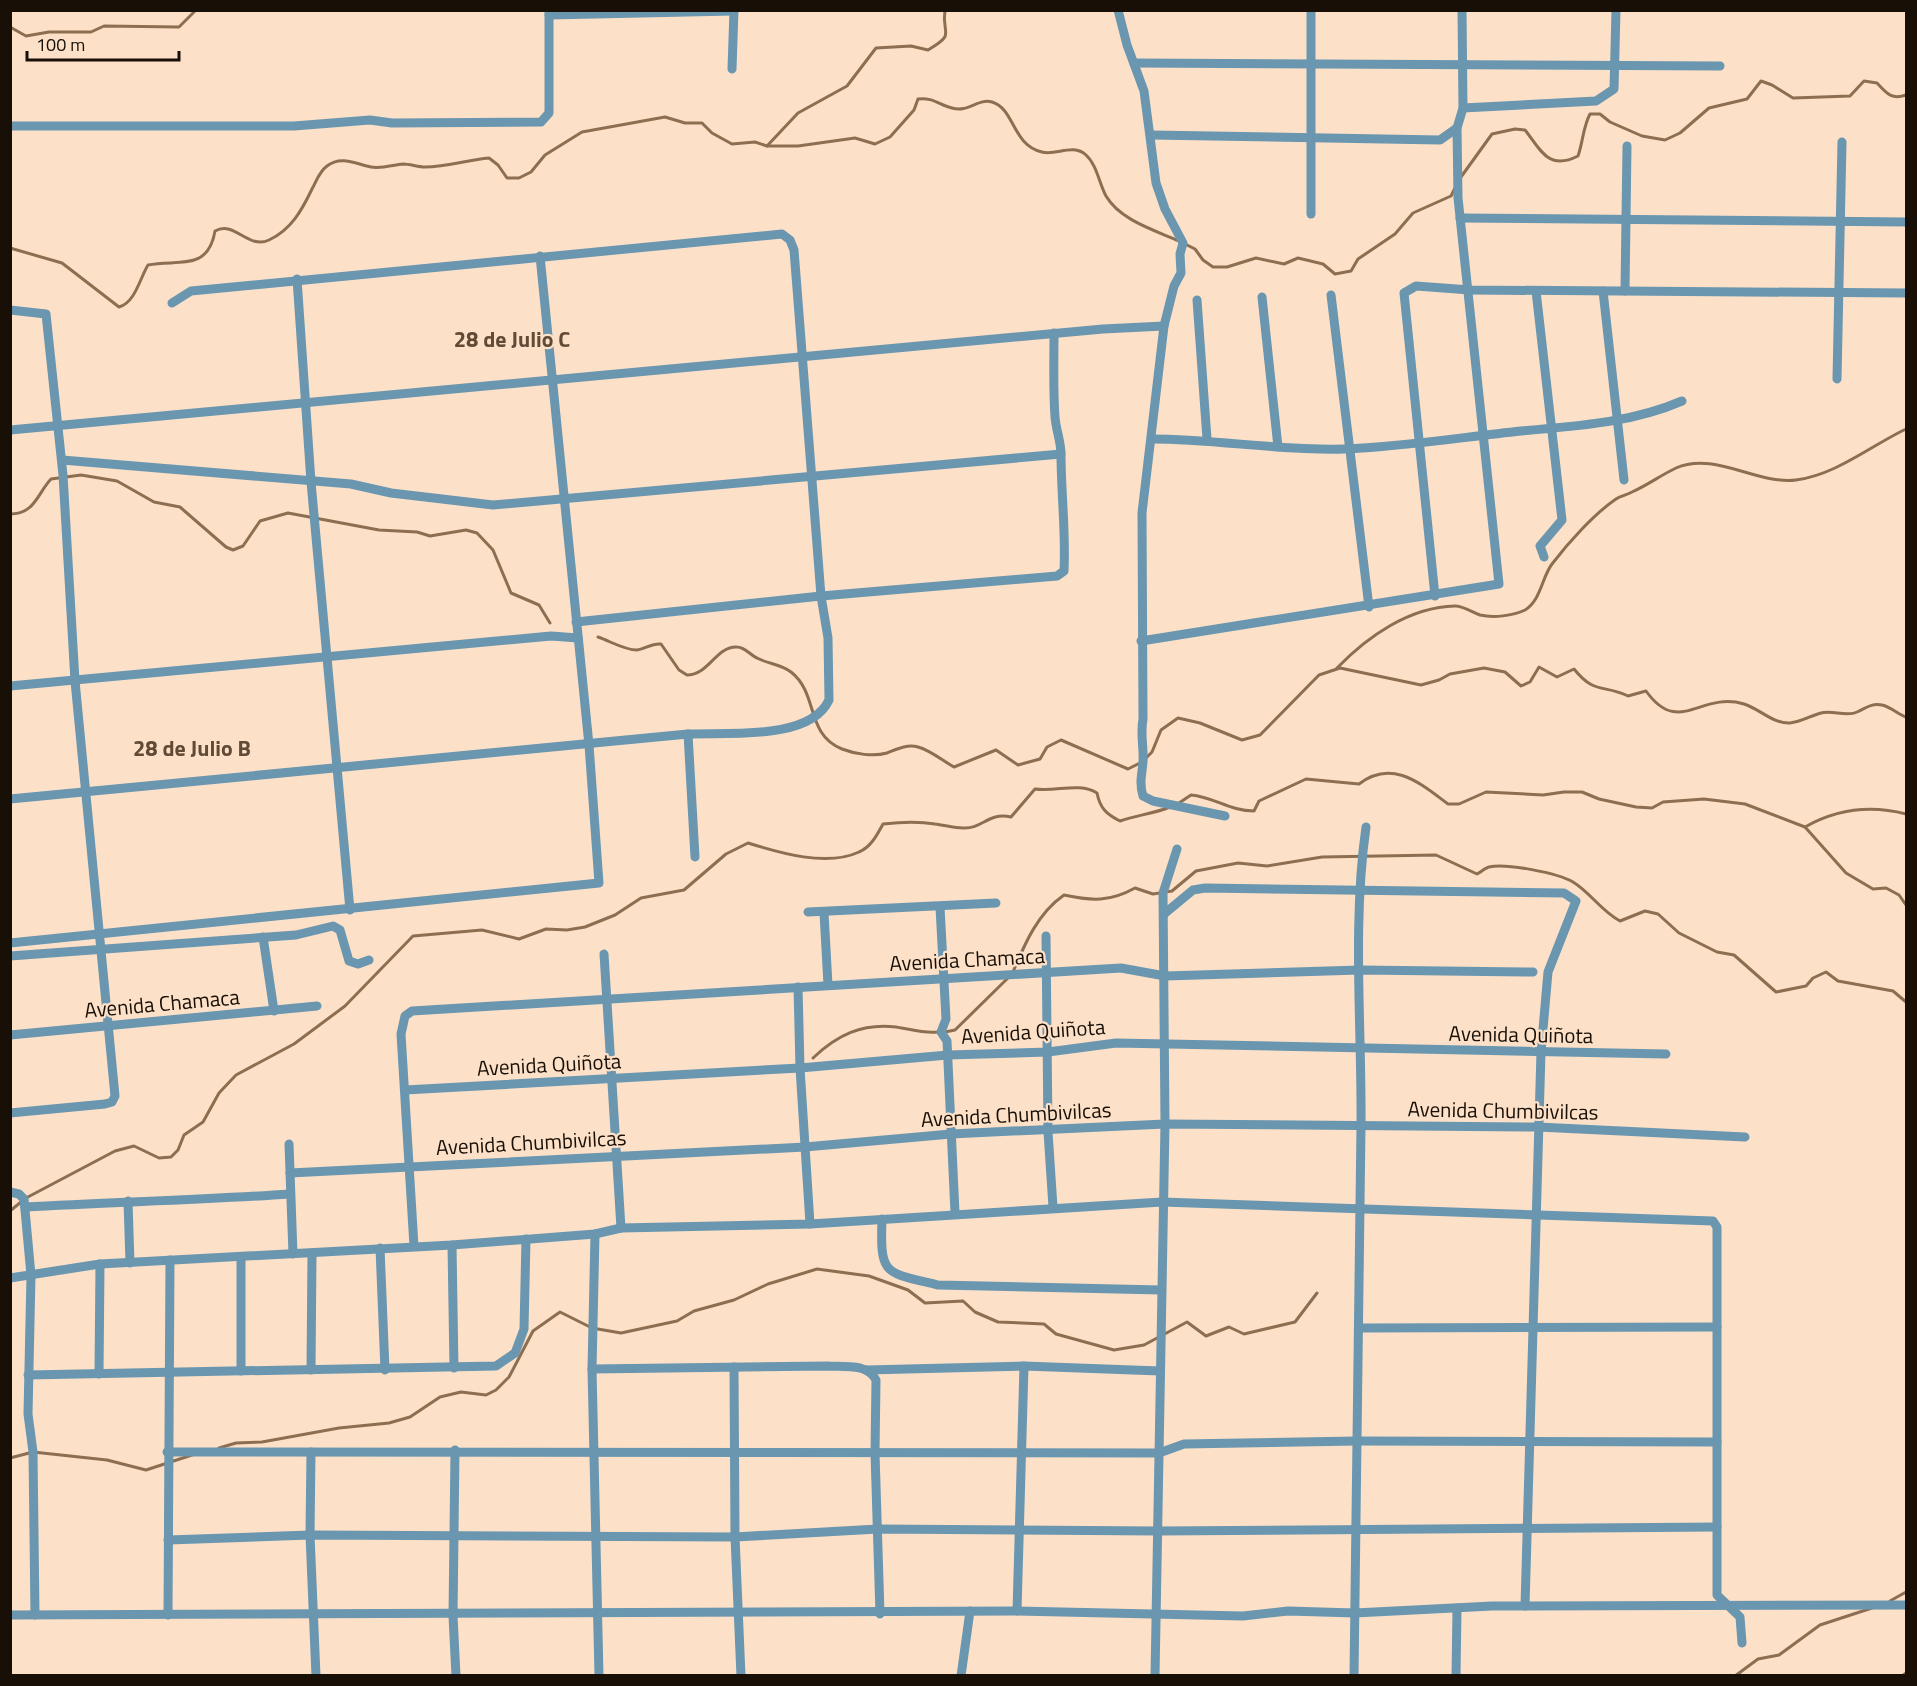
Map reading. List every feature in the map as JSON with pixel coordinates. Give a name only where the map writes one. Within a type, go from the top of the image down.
[{"type":"street","points":[[1118,10],[1144,91],[1156,183],[1165,209],[1183,243],[1180,254],[1181,273],[1174,286],[1164,326],[1142,513],[1143,719],[1140,734],[1143,761],[1139,783],[1143,796],[1153,801],[1225,816]]},
{"type":"street","points":[[1311,10],[1311,214]]},
{"type":"street","points":[[1142,641],[1435,597],[1499,584],[1470,290],[1460,218],[1457,128],[1463,108],[1462,10]]},
{"type":"street","points":[[1463,108],[1596,101],[1614,89],[1616,10]]},
{"type":"street","points":[[10,126],[294,126],[370,120],[392,123],[541,122],[549,113],[549,13],[734,11],[732,69]]},
{"type":"street","points":[[1134,63],[1720,66]]},
{"type":"street","points":[[1151,135],[1440,140],[1457,128]]},
{"type":"street","points":[[1837,379],[1842,142]]},
{"type":"street","points":[[1625,291],[1627,146]]},
{"type":"street","points":[[1460,218],[1906,222]]},
{"type":"street","points":[[10,799],[339,770],[688,734],[786,729],[813,719],[825,708],[829,700],[828,638],[821,596],[794,250],[790,240],[782,234],[297,279],[191,291],[172,303]]},
{"type":"street","points":[[10,943],[599,883],[589,745],[540,256]]},
{"type":"street","points":[[297,279],[311,482],[350,910]]},
{"type":"street","points":[[1435,597],[1404,293],[1416,286],[1536,291],[1906,292]]},
{"type":"street","points":[[1536,291],[1562,520],[1540,546],[1544,557]]},
{"type":"street","points":[[1603,291],[1624,480]]},
{"type":"street","points":[[1331,295],[1369,607]]},
{"type":"street","points":[[1262,297],[1278,447]]},
{"type":"street","points":[[1197,300],[1208,439]]},
{"type":"street","points":[[10,310],[46,314],[62,460],[75,681],[115,1096],[112,1102],[10,1113]]},
{"type":"street","points":[[10,430],[1054,333],[1164,326]]},
{"type":"street","points":[[576,622],[821,596],[1057,576],[1064,571],[1061,454],[1055,421],[1054,333]]},
{"type":"street","points":[[1152,438],[1208,439],[1278,447],[1350,449],[1617,421],[1670,407],[1682,401]]},
{"type":"street","points":[[62,460],[351,484],[391,493],[493,505],[1061,454]]},
{"type":"street","points":[[10,686],[551,636],[578,638]]},
{"type":"street","points":[[688,734],[695,857]]},
{"type":"street","points":[[1354,1676],[1362,1049],[1361,890],[1366,827]]},
{"type":"street","points":[[1155,1676],[1166,1044],[1163,892],[1177,849]]},
{"type":"street","points":[[1164,914],[1193,890],[1205,888],[1564,893],[1576,901],[1548,972],[1541,1052],[1525,1606]]},
{"type":"street","points":[[807,912],[824,913],[996,903]]},
{"type":"street","points":[[940,907],[946,1019],[940,1032],[947,1041],[955,1213]]},
{"type":"street","points":[[824,913],[828,985]]},
{"type":"street","points":[[10,956],[296,935],[333,926],[340,930],[349,961],[358,964],[369,960]]},
{"type":"street","points":[[1046,936],[1048,1132],[1053,1207]]},
{"type":"street","points":[[262,937],[274,1011]]},
{"type":"street","points":[[604,954],[604,999],[621,1228]]},
{"type":"street","name":"Avenida Chamaca","points":[[405,1090],[401,1034],[405,1016],[412,1011],[1121,968],[1165,976],[1360,970],[1533,972]]},
{"type":"street","points":[[798,987],[800,1068],[810,1224]]},
{"type":"street","name":"Avenida Chamaca","points":[[10,1035],[317,1006]]},
{"type":"street","name":"Avenida Quiñota","points":[[405,1090],[800,1068],[948,1055],[1048,1052],[1116,1043],[1666,1054]]},
{"type":"street","points":[[405,1090],[414,1246]]},
{"type":"street","name":"Avenida Chumbivilcas","points":[[290,1173],[616,1154],[805,1147],[951,1134],[1048,1132],[1165,1124],[1538,1127],[1745,1137]]},
{"type":"street","points":[[289,1144],[293,1254]]},
{"type":"street","points":[[10,1192],[19,1194],[24,1199],[31,1275],[28,1414],[33,1452],[35,1615]]},
{"type":"street","points":[[25,1207],[128,1201],[170,1203],[290,1194]]},
{"type":"street","points":[[128,1201],[130,1263]]},
{"type":"street","points":[[10,1278],[100,1264],[452,1245],[595,1234],[621,1228],[810,1224],[955,1213],[1162,1202],[1713,1221],[1717,1227],[1717,1595],[1740,1617],[1742,1643]]},
{"type":"street","points":[[882,1218],[881,1256],[889,1270],[902,1276],[938,1285],[1161,1290]]},
{"type":"street","points":[[595,1234],[592,1369],[599,1676]]},
{"type":"street","points":[[28,1375],[385,1370],[496,1366],[515,1353],[524,1329],[526,1239]]},
{"type":"street","points":[[452,1245],[454,1368]]},
{"type":"street","points":[[380,1248],[385,1370]]},
{"type":"street","points":[[311,1370],[312,1253]]},
{"type":"street","points":[[240,1257],[241,1371]]},
{"type":"street","points":[[168,1615],[167,1452],[170,1260]]},
{"type":"street","points":[[99,1374],[100,1264]]},
{"type":"street","points":[[1359,1328],[1717,1327]]},
{"type":"street","points":[[734,1366],[735,1537],[741,1676]]},
{"type":"street","points":[[592,1369],[827,1366],[867,1370],[1024,1366],[1160,1371]]},
{"type":"street","points":[[1017,1611],[1024,1366]]},
{"type":"street","points":[[867,1370],[876,1380],[875,1453],[880,1614]]},
{"type":"street","points":[[167,1452],[455,1450],[1159,1453],[1184,1444],[1357,1441],[1717,1442]]},
{"type":"street","points":[[455,1450],[453,1616],[456,1676]]},
{"type":"street","points":[[311,1452],[310,1535],[316,1676]]},
{"type":"street","points":[[168,1540],[310,1535],[595,1534],[735,1537],[878,1529],[1158,1532],[1717,1527]]},
{"type":"street","points":[[10,1615],[314,1612],[453,1616],[1017,1611],[1156,1616],[1243,1616],[1288,1611],[1355,1613],[1525,1606],[1906,1605]]},
{"type":"street","points":[[1456,1676],[1457,1608]]},
{"type":"street","points":[[961,1676],[970,1611]]},
{"type":"waterway","points":[[10,27],[26,36],[49,32],[91,32],[104,26],[179,27],[196,10]]},
{"type":"waterway","points":[[767,146],[798,113],[847,86],[876,48],[911,46],[928,50],[937,44],[946,33],[945,10]]},
{"type":"waterway","points":[[1461,177],[1492,134],[1515,129],[1525,130],[1546,156],[1552,160],[1568,160],[1578,156],[1590,114],[1600,114],[1610,122],[1642,136],[1665,140],[1680,133],[1709,108],[1747,99],[1761,81],[1793,98],[1850,96],[1864,81],[1877,83],[1893,96],[1906,95]]},
{"type":"waterway","points":[[10,248],[62,263],[119,307],[129,301],[148,265],[199,258],[206,253],[215,231],[229,229],[248,239],[261,242],[277,236],[295,219],[322,171],[338,161],[375,167],[403,164],[425,167],[489,158],[498,165],[507,178],[519,178],[531,172],[545,155],[582,132],[665,117],[685,123],[702,123],[712,133],[732,144],[755,142],[767,146],[798,146],[855,138],[875,144],[890,137],[914,110],[918,99],[932,100],[958,109],[987,101],[1000,106],[1019,135],[1032,148],[1047,153],[1076,150],[1086,155],[1093,164],[1106,196],[1120,212],[1138,223],[1179,241]]},
{"type":"waterway","points":[[1185,244],[1195,249],[1203,260],[1213,267],[1227,267],[1256,258],[1284,264],[1298,258],[1323,264],[1335,274],[1351,271],[1358,259],[1395,234],[1413,213],[1451,196],[1455,188]]},
{"type":"waterway","points":[[1337,668],[1375,635],[1421,612],[1455,606],[1480,615],[1497,616],[1515,614],[1525,610],[1535,600],[1552,564],[1590,521],[1618,498],[1676,468],[1705,463],[1767,478],[1796,480],[1839,466],[1906,429]]},
{"type":"waterway","points":[[10,514],[25,511],[30,507],[51,479],[81,475],[117,481],[154,502],[180,507],[226,547],[233,550],[243,546],[260,521],[288,513],[379,530],[417,532],[430,536],[466,530],[477,533],[493,550],[511,593],[539,605],[550,623]]},
{"type":"waterway","points":[[598,637],[632,650],[661,644],[679,670],[687,675],[695,674],[723,651],[730,648],[743,648],[757,658],[791,672],[806,691],[822,734],[842,749],[853,752],[876,755],[914,746],[923,748],[954,767],[996,750],[1018,765],[1040,759],[1047,747],[1061,740],[1128,769],[1140,763]]},
{"type":"waterway","points":[[1145,759],[1152,752],[1161,730],[1178,718],[1200,723],[1242,740],[1260,735],[1319,675],[1340,668],[1421,685],[1450,674],[1484,668],[1505,672],[1521,686],[1530,682],[1539,667],[1557,677],[1574,669],[1581,677],[1600,688],[1628,696],[1646,691],[1658,704],[1669,711],[1680,712],[1715,703],[1729,702],[1750,706],[1772,719],[1790,723],[1825,712],[1853,713],[1869,706],[1882,705],[1906,717]]},
{"type":"waterway","points":[[1179,803],[1191,795],[1237,809],[1254,811],[1259,801],[1306,779],[1359,784],[1383,773],[1395,774],[1417,782],[1448,804],[1459,804],[1486,792],[1543,795],[1582,792],[1599,799],[1652,808],[1663,802],[1704,799],[1745,804],[1805,827],[1846,873],[1873,889],[1886,888],[1899,895],[1906,905]]},
{"type":"waterway","points":[[26,1198],[115,1151],[134,1146],[159,1158],[171,1157],[178,1150],[184,1135],[203,1122],[219,1093],[236,1075],[294,1044],[345,1006],[413,936],[482,930],[519,939],[546,929],[567,930],[585,927],[615,915],[641,898],[684,890],[726,854],[748,843],[804,857],[846,856],[867,847],[883,824],[922,822],[970,828],[997,817],[1011,817],[1035,789],[1083,788],[1090,790],[1097,793],[1104,810],[1120,821],[1170,807]]},
{"type":"waterway","points":[[1805,827],[1829,816],[1854,810],[1867,809],[1906,814]]},
{"type":"waterway","points":[[1013,972],[1040,920],[1064,895],[1101,899],[1117,896],[1135,888],[1153,894],[1172,891],[1196,871],[1238,863],[1267,866],[1322,857],[1436,855],[1477,874],[1489,867],[1507,866],[1544,872],[1566,879],[1579,886],[1620,921],[1645,911],[1658,914],[1679,933],[1717,952],[1734,955],[1776,992],[1806,986],[1813,978],[1826,972],[1838,981],[1893,991],[1906,1002]]},
{"type":"waterway","points":[[945,1032],[955,1030],[1009,977]]},
{"type":"waterway","points":[[813,1058],[831,1043],[861,1029],[884,1026],[938,1032]]},
{"type":"waterway","points":[[10,1211],[21,1202]]},
{"type":"waterway","points":[[219,1448],[236,1443],[262,1442],[339,1428],[389,1423],[410,1417],[440,1397],[461,1392],[486,1395],[496,1390],[509,1377],[533,1331],[560,1312],[592,1328],[621,1333],[677,1321],[694,1311],[734,1300],[768,1284],[817,1269],[869,1276],[908,1290],[925,1303],[963,1301],[975,1312],[998,1322],[1044,1324],[1056,1334],[1114,1350],[1144,1345],[1187,1322],[1206,1336],[1229,1327],[1244,1334],[1295,1322],[1317,1293]]},
{"type":"waterway","points":[[10,1458],[33,1452],[107,1460],[146,1470],[192,1455]]},
{"type":"waterway","points":[[1890,1601],[1906,1592]]},
{"type":"waterway","points":[[1735,1676],[1758,1659],[1779,1655],[1820,1625],[1872,1608]]},
{"type":"waterway","points":[[1902,1676],[1906,1673]]},
{"type":"district","name":"28 de Julio C","points":[[512,339]]},
{"type":"district","name":"28 de Julio B","points":[[192,748]]}]
